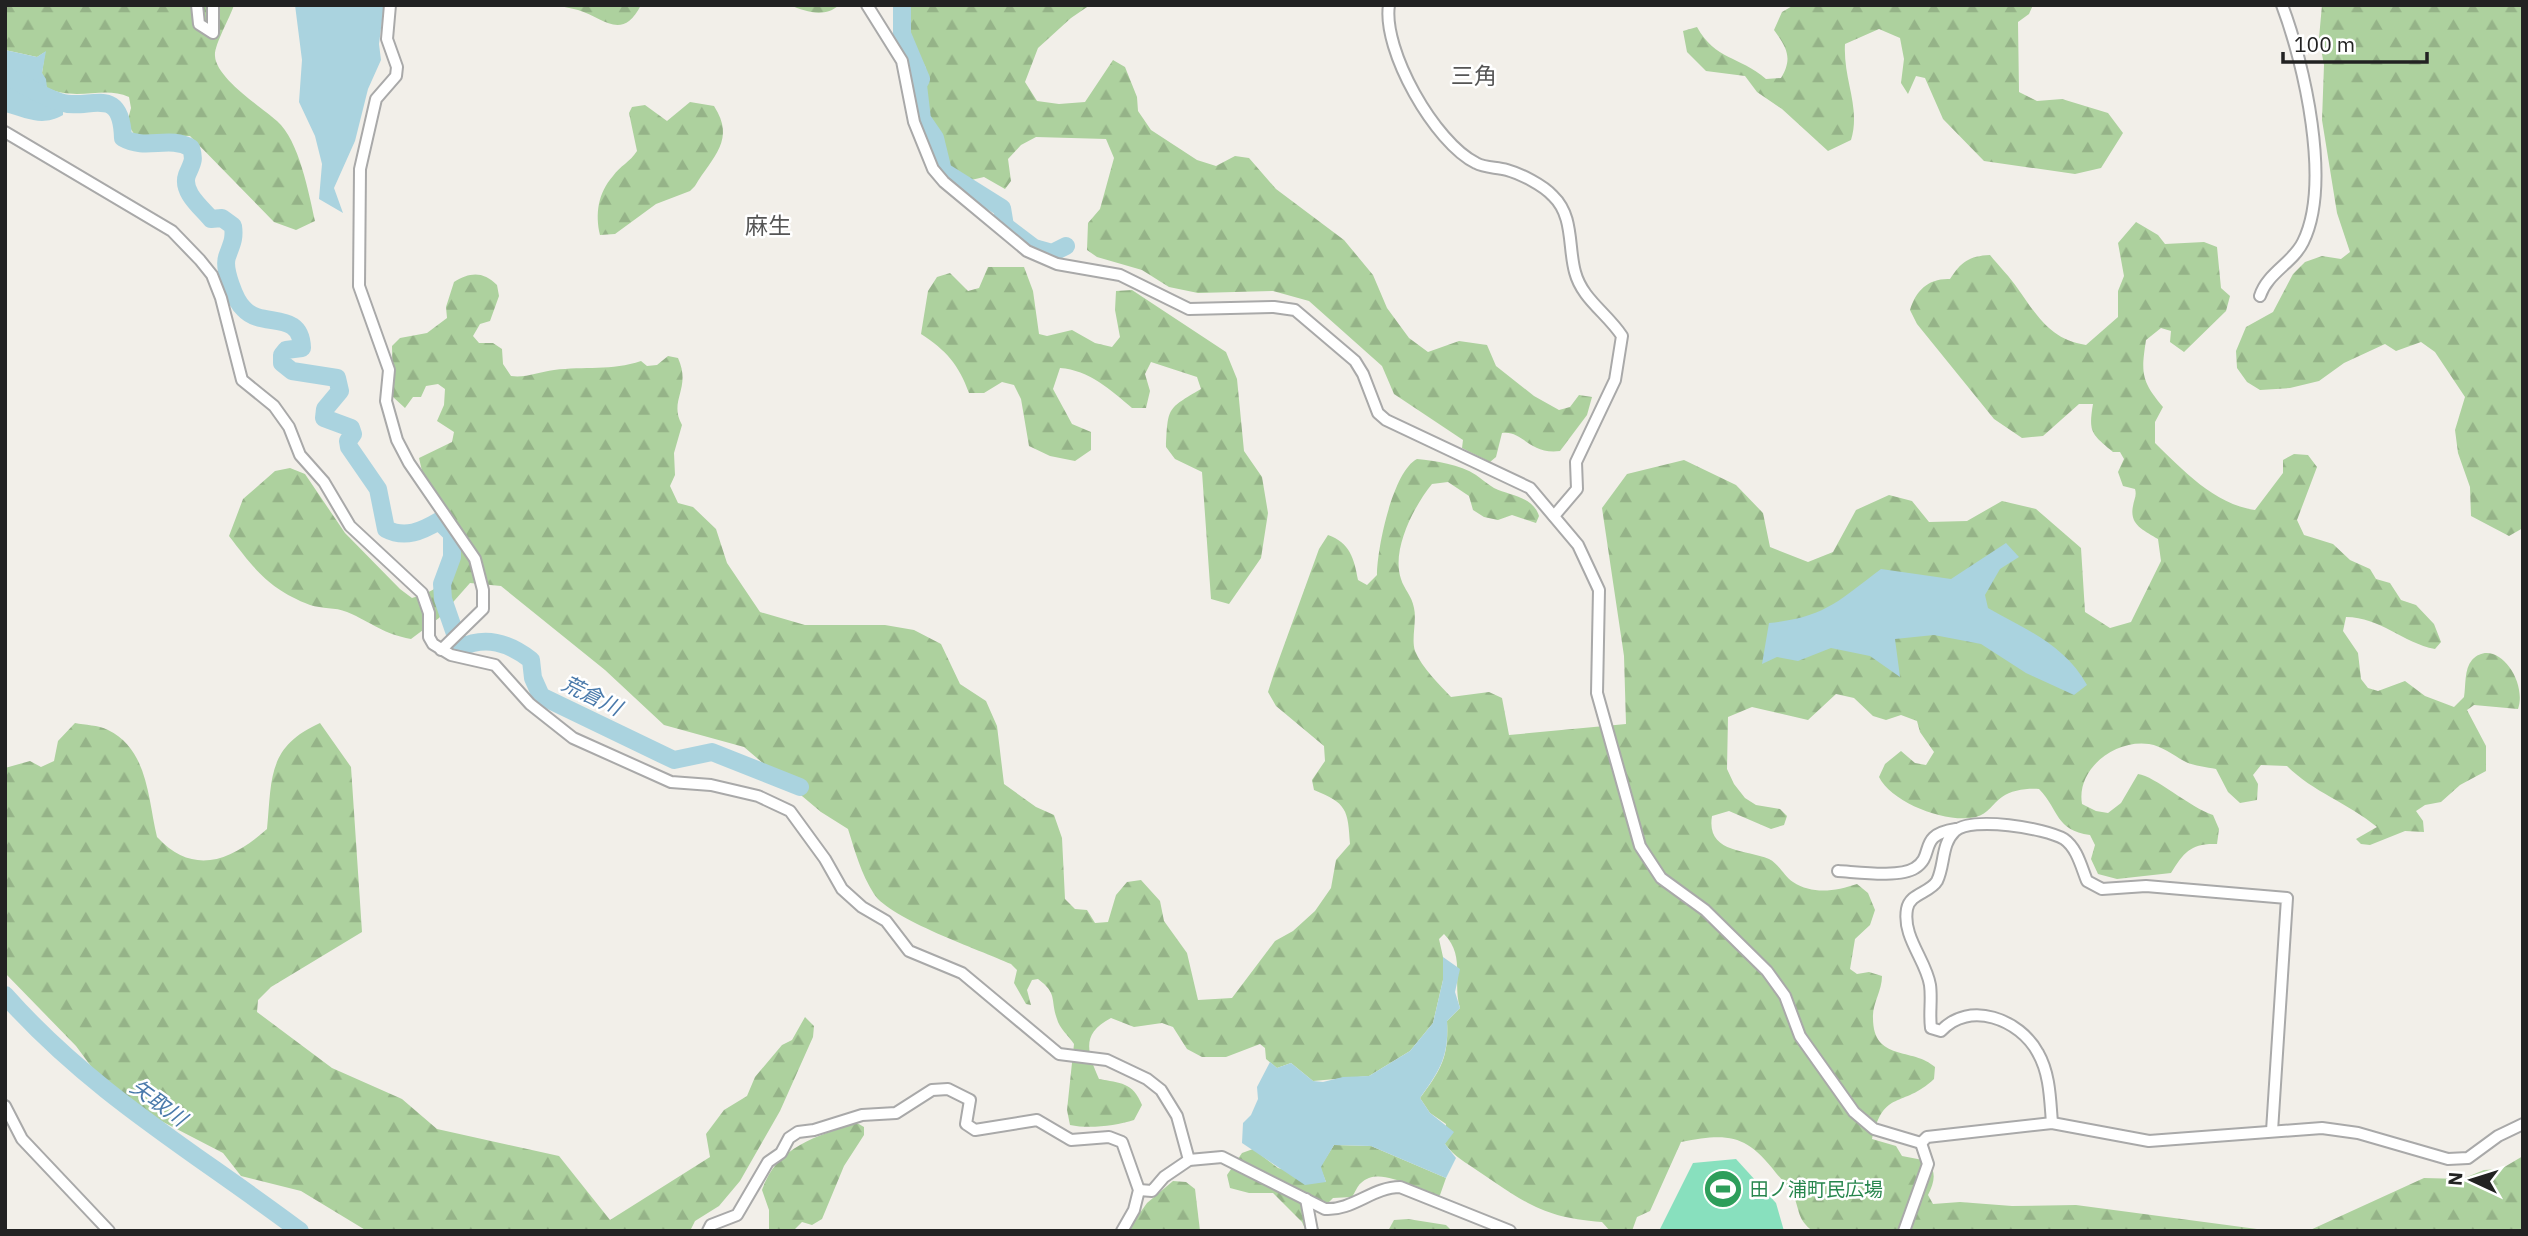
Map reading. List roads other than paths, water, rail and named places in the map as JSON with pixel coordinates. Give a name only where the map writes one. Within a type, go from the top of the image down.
[{"type":"street","points":[[197,5],[199,24],[213,33],[213,5]]},
{"type":"street","points":[[390,5],[387,40],[397,67],[396,76],[376,99],[359,169],[359,286],[389,370],[386,401],[397,440],[408,463],[469,547],[480,575],[482,609],[441,650]]},
{"type":"street","points":[[867,5],[902,61],[914,122],[933,169],[944,182],[1027,251],[1056,264],[1120,275],[1189,309],[1274,307],[1295,310],[1355,361],[1363,374],[1378,414],[1385,420],[1530,488],[1578,545],[1599,590],[1597,693],[1610,733],[1620,783],[1640,846],[1650,864],[1677,892],[1705,910],[1767,971],[1785,996],[1800,1036],[1854,1112],[1874,1129],[1920,1143]]},
{"type":"street","points":[[1389,5],[1389,36],[1394,54],[1424,109],[1466,157],[1478,164],[1508,170],[1554,196],[1569,229],[1579,285],[1622,336],[1615,380],[1576,462],[1577,489],[1554,516]]},
{"type":"street","points":[[2260,296],[2263,286],[2303,243],[2315,196],[2310,109],[2300,61],[2282,5]]},
{"type":"street","points":[[5,132],[172,231],[206,268],[221,298],[242,380],[274,406],[289,427],[300,455],[324,482],[350,526],[422,593],[429,613],[429,637],[441,650],[495,665],[556,726],[596,749],[671,782],[711,785],[758,796],[790,811],[825,859],[842,889],[862,907],[886,921],[909,951],[962,973],[1059,1054],[1107,1060],[1147,1079],[1161,1090],[1177,1116],[1189,1160]]},
{"type":"street","points":[[1838,871],[1908,870],[1920,863],[1927,844],[1936,835],[1967,826],[2003,825],[2043,830],[2065,840],[2074,849],[2087,881],[2102,889],[2146,886],[2287,898],[2272,1130]]},
{"type":"street","points":[[1956,830],[1947,842],[1937,882],[1909,902],[1907,912],[1907,924],[1930,982],[1931,1028],[1941,1031],[1957,1017],[1966,1015],[1985,1016],[2015,1029],[2030,1040],[2039,1054],[2048,1078],[2052,1123]]},
{"type":"street","points":[[708,1231],[711,1226],[737,1215],[768,1162],[781,1153],[789,1138],[798,1132],[814,1130],[862,1115],[896,1113],[932,1090],[947,1089],[970,1100],[966,1124],[975,1130],[1037,1120],[1078,1141],[1117,1138],[1126,1147],[1139,1190],[1134,1210],[1122,1231]]},
{"type":"street","points":[[5,1106],[22,1139],[109,1231]]},
{"type":"street","points":[[1920,1143],[1927,1137],[2052,1123],[2149,1140],[2272,1130],[2340,1129],[2448,1159],[2468,1157],[2498,1136],[2523,1124]]},
{"type":"street","points":[[1904,1231],[1928,1164],[1920,1143]]},
{"type":"street","points":[[1139,1190],[1152,1191],[1164,1177],[1189,1160],[1222,1157],[1325,1209],[1338,1210],[1386,1187],[1400,1186],[1510,1231]]},
{"type":"street","points":[[1306,1199],[1312,1231]]},
{"type":"water","points":[[295,5],[384,5],[379,44],[381,60],[368,89],[355,141],[334,188],[343,213],[319,199],[322,164],[315,136],[299,102],[302,60]]},
{"type":"water","points":[[5,50],[37,57],[46,51],[42,73],[47,88],[63,100],[63,115],[41,121],[5,112]]},
{"type":"water","points":[[2006,543],[2019,557],[2000,569],[1985,595],[1988,608],[2043,639],[2067,659],[2087,685],[2074,695],[2026,673],[1981,644],[1934,635],[1895,639],[1900,677],[1870,656],[1831,648],[1798,661],[1777,657],[1762,664],[1769,623],[1818,612],[1842,599],[1881,569],[1951,579]]},
{"type":"water","points":[[1443,957],[1460,969],[1455,992],[1460,1008],[1447,1021],[1442,1063],[1420,1098],[1430,1113],[1454,1132],[1445,1144],[1456,1158],[1446,1178],[1371,1146],[1334,1145],[1321,1167],[1326,1182],[1305,1185],[1242,1143],[1243,1123],[1251,1115],[1258,1099],[1257,1087],[1270,1062],[1277,1068],[1291,1063],[1313,1081],[1323,1082],[1343,1077],[1369,1076],[1410,1051],[1433,1023],[1443,980]]},
{"type":"waterway","points":[[902,5],[902,34],[921,79],[918,85],[922,119],[935,138],[943,171],[1002,208],[1005,226],[1034,248],[1052,253],[1066,246]]},
{"type":"waterway","name":"荒倉川","points":[[5,75],[60,102],[110,105],[116,110],[121,121],[123,138],[132,142],[174,143],[191,148],[193,159],[187,175],[187,188],[211,219],[222,218],[233,226],[233,239],[226,262],[228,277],[237,299],[252,315],[295,328],[302,348],[286,350],[282,355],[282,363],[292,371],[337,378],[340,391],[325,409],[324,418],[351,428],[353,434],[348,441],[349,447],[378,489],[386,529],[407,534],[420,531],[439,521],[452,534],[452,557],[442,584],[443,599],[460,648],[488,642],[514,649],[531,660],[533,678],[541,696],[674,760],[712,752],[800,787]]},
{"type":"waterway","name":"矢取川","points":[[5,995],[73,1063],[109,1092],[300,1231]]},
{"type":"place","name":"田ノ浦町民広場","points":[[1723,1189]]},
{"type":"district","name":"三角","points":[[1474,75]]},
{"type":"district","name":"麻生","points":[[768,225]]}]
